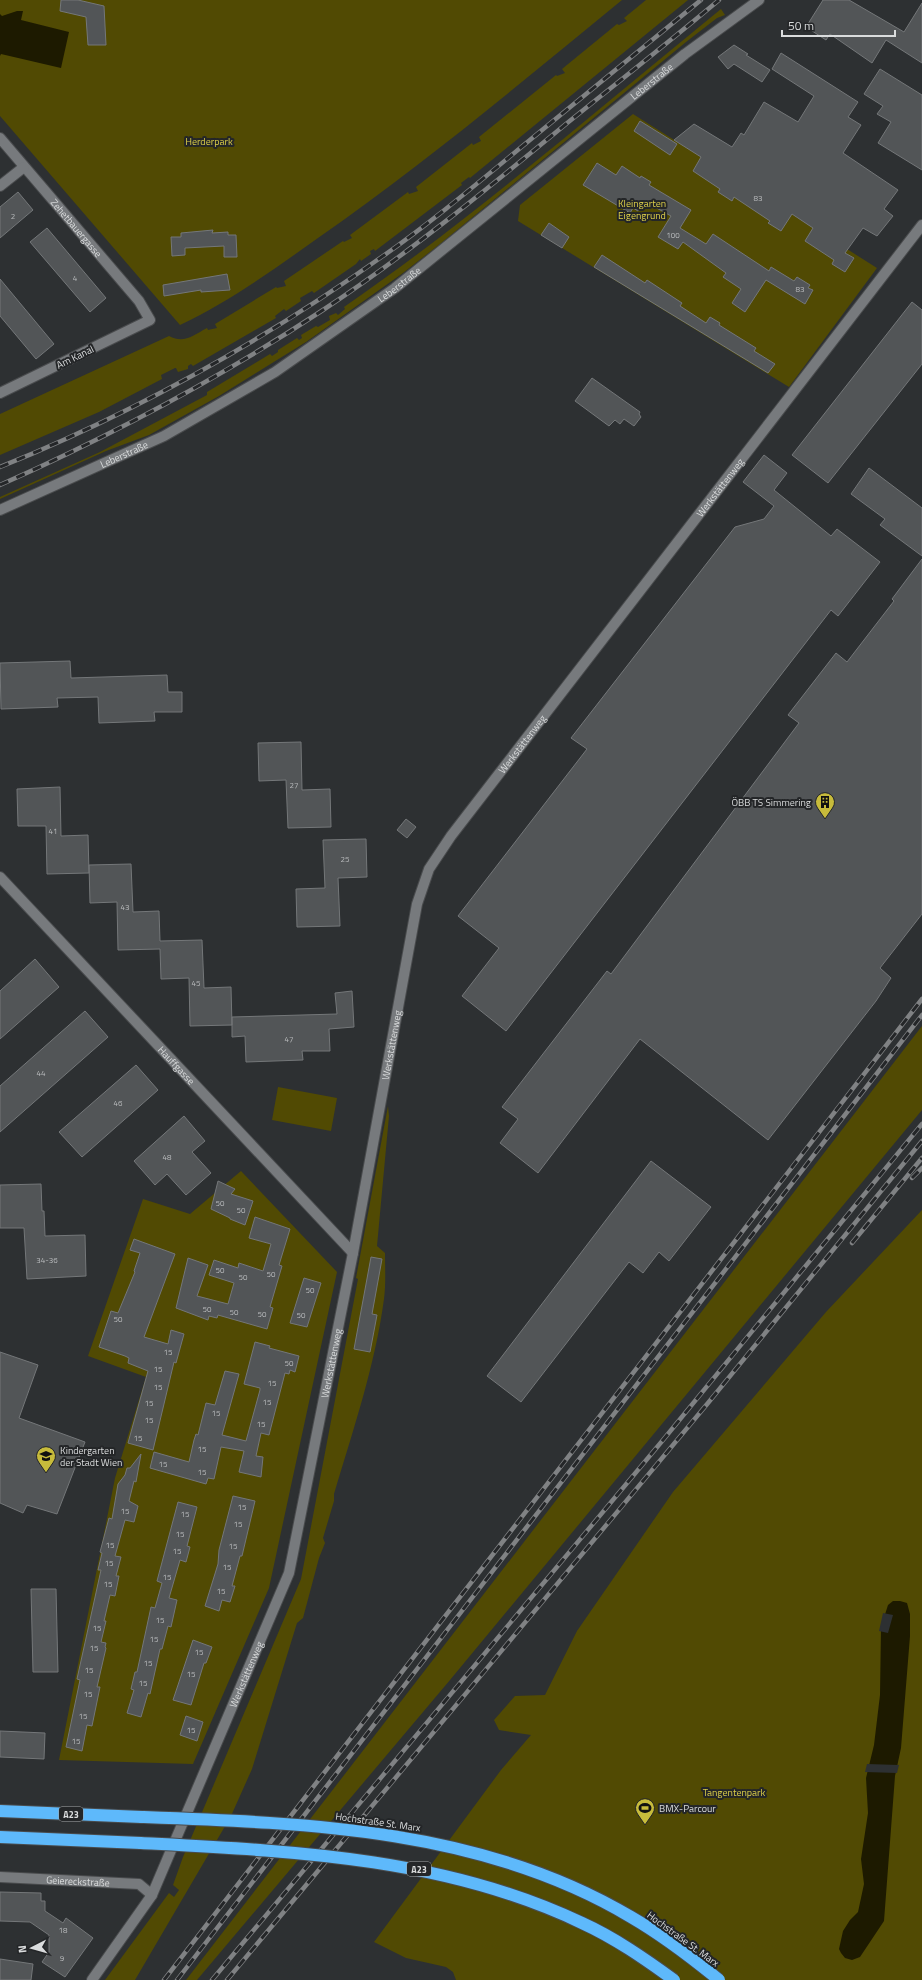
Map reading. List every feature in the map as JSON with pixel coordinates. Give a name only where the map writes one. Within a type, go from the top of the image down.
[{"type":"highway","name":"Hochstraße St. Marx","points":[[0,1811],[284,1823],[351,1829],[433,1843],[516,1864],[594,1897],[630,1916],[660,1935],[719,1980]]},
{"type":"highway","name":"A23","points":[[0,1837],[141,1843],[282,1852],[341,1857],[427,1871],[506,1892],[582,1923],[618,1942],[674,1980]]},
{"type":"street","name":"Leberstraße","points":[[0,510],[164,436],[275,372],[395,288],[686,54],[760,0]]},
{"type":"street","name":"Zehetbauergasse","points":[[0,138],[139,301],[150,320]]},
{"type":"street","points":[[0,186],[24,167]]},
{"type":"street","name":"Werkstättenweg","points":[[92,1980],[152,1895],[290,1573],[353,1253],[411,933],[424,880],[436,856],[451,836],[922,225]]},
{"type":"street","name":"Am Kanal","points":[[0,393],[150,320]]},
{"type":"street","name":"Hauffgasse","points":[[0,877],[353,1253]]},
{"type":"street","name":"Geiereckstraße","points":[[0,1877],[139,1884],[152,1895]]},
{"type":"green space","name":"Herderpark","points":[[0,0],[622,0],[547,62],[396,182],[250,285],[216,306],[180,325],[0,116]]},
{"type":"green space","points":[[646,0],[688,0],[470,178],[469,177],[461,183],[462,185],[375,251],[374,249],[370,251],[371,254],[361,261],[360,259],[356,264],[314,293],[312,291],[300,298],[301,301],[286,311],[284,309],[275,316],[276,318],[193,366],[191,364],[188,366],[188,369],[178,372],[175,368],[161,375],[162,379],[99,412],[0,455],[0,414],[169,336],[184,339],[207,328],[208,330],[217,328],[215,324],[276,287],[286,286],[284,281],[343,241],[344,242],[352,238],[350,235],[408,192],[409,194],[418,191],[416,187],[472,143],[473,145],[481,141],[479,137],[556,75],[565,73],[562,69],[617,24],[619,25],[627,21],[624,18]]},
{"type":"green space","points":[[721,9],[725,15],[717,18],[686,42],[440,244],[403,273],[306,342],[219,396],[149,435],[106,451],[0,499],[0,497],[100,452],[207,395],[207,392],[270,354],[272,356],[278,352],[278,350],[297,338],[299,340],[302,338],[301,335],[316,326],[318,327],[330,320],[329,316],[336,313],[338,315],[345,309],[344,307],[393,272],[489,199]]},
{"type":"green space","name":"Kleingarten Eigengrund","points":[[633,114],[877,268],[789,387],[518,221],[520,205]]},
{"type":"green space","points":[[922,1026],[922,1110],[450,1680],[197,1980],[186,1980]]},
{"type":"green space","points":[[278,1087],[337,1098],[331,1131],[272,1120]]},
{"type":"green space","points":[[388,1106],[389,1116],[377,1246],[385,1253],[385,1293],[380,1324],[363,1398],[334,1494],[334,1501],[323,1538],[325,1543],[319,1558],[303,1618],[297,1623],[252,1769],[231,1816],[135,1980],[105,1980],[169,1893],[174,1897],[179,1890],[173,1885],[183,1857],[301,1579],[358,1279],[356,1278]]},
{"type":"green space","points":[[241,1171],[337,1272],[269,1588],[193,1764],[59,1760],[115,1478],[146,1377],[88,1356],[143,1199],[190,1214]]},
{"type":"green space","name":"Tangentenpark","points":[[922,1210],[922,1980],[456,1980],[453,1972],[446,1967],[406,1958],[374,1942],[501,1770],[531,1735],[499,1730],[494,1720],[515,1696],[545,1695],[577,1631],[673,1492],[826,1312]]},
{"type":"shaded area","points":[[17,11],[23,11],[21,20],[69,32],[61,68],[1,54],[0,56],[0,14],[2,16]]},
{"type":"shaded area","points":[[893,1601],[907,1603],[910,1614],[910,1636],[901,1748],[895,1776],[884,1921],[860,1957],[852,1960],[845,1958],[839,1949],[843,1931],[850,1920],[858,1912],[864,1884],[861,1859],[868,1813],[866,1778],[874,1745],[880,1695],[881,1627],[888,1605]]},
{"type":"pier","points":[[883,1613],[893,1615],[888,1633],[879,1631]]},
{"type":"pier","points":[[867,1764],[899,1765],[897,1773],[865,1772]]},
{"type":"building","points":[[61,0],[78,0],[104,6],[106,45],[88,45],[86,17],[60,11]]},
{"type":"building","points":[[823,0],[849,0],[904,32],[922,3],[922,63],[886,40],[872,63],[830,34],[826,40],[806,27]]},
{"type":"building","points":[[734,45],[748,54],[746,55],[770,70],[762,82],[734,64],[728,69],[718,57]]},
{"type":"building","points":[[781,53],[858,102],[848,117],[861,125],[843,153],[898,190],[884,209],[893,216],[877,236],[863,228],[845,253],[854,258],[845,272],[832,264],[834,260],[805,241],[813,228],[792,214],[781,231],[768,223],[770,221],[734,197],[732,201],[718,192],[720,189],[693,171],[701,157],[674,140],[694,124],[732,147],[741,133],[744,135],[764,102],[798,122],[814,96],[772,69]]},
{"type":"building","points":[[880,69],[922,95],[922,170],[878,143],[891,122],[877,114],[883,106],[864,94]]},
{"type":"building","points":[[640,121],[677,144],[670,155],[634,131]]},
{"type":"building","points":[[597,163],[616,175],[622,166],[640,178],[641,176],[651,182],[649,185],[691,210],[680,228],[706,244],[713,234],[769,271],[771,267],[794,281],[797,277],[810,285],[808,288],[813,290],[805,304],[766,280],[745,312],[732,303],[741,289],[723,277],[726,273],[683,242],[678,249],[658,237],[671,216],[644,201],[638,211],[633,208],[630,213],[583,185]]},
{"type":"building","points":[[18,192],[33,210],[0,238],[0,207]]},
{"type":"building","points":[[549,223],[569,237],[562,248],[541,235]]},
{"type":"building","points":[[47,228],[106,298],[90,312],[30,242]]},
{"type":"building","points":[[213,230],[212,233],[228,232],[228,235],[236,235],[237,257],[224,257],[224,246],[185,248],[185,255],[172,256],[171,237],[181,237],[181,233]]},
{"type":"building","points":[[602,255],[645,283],[647,280],[682,303],[680,306],[706,323],[710,317],[720,323],[719,325],[756,348],[754,351],[775,364],[768,373],[594,267]]},
{"type":"building","points":[[227,274],[230,290],[201,292],[201,290],[164,296],[163,285]]},
{"type":"building","points":[[0,279],[54,344],[36,359],[0,316]]},
{"type":"building","points":[[912,302],[922,310],[922,364],[828,483],[792,455]]},
{"type":"building","points":[[592,378],[640,412],[639,414],[641,417],[634,426],[624,419],[620,424],[615,420],[609,426],[575,401]]},
{"type":"building","points":[[764,455],[787,473],[774,490],[831,536],[837,529],[880,562],[838,616],[831,610],[506,1031],[462,996],[499,948],[458,916],[587,749],[571,738],[735,527],[764,519],[774,506],[743,482]]},
{"type":"building","points":[[869,468],[922,508],[922,556],[880,525],[885,519],[851,494]]},
{"type":"building","name":"ÖBB TS Simmering","points":[[922,559],[922,914],[880,968],[891,978],[876,1001],[768,1140],[640,1039],[538,1173],[500,1143],[518,1119],[502,1107],[607,971],[611,974],[799,723],[788,715],[836,653],[847,662],[894,601],[892,599]]},
{"type":"building","points":[[70,661],[71,678],[167,675],[168,692],[182,692],[182,712],[154,712],[155,721],[99,723],[98,697],[57,698],[58,707],[1,709],[0,663]]},
{"type":"building","points":[[301,742],[302,790],[330,789],[331,827],[288,828],[286,780],[259,781],[258,743]]},
{"type":"building","points":[[60,787],[61,836],[88,835],[89,873],[47,874],[46,826],[18,826],[17,789]]},
{"type":"building","points":[[406,819],[416,827],[407,838],[397,830]]},
{"type":"building","points":[[366,839],[367,877],[338,878],[340,926],[297,927],[296,889],[325,888],[323,840]]},
{"type":"building","points":[[131,864],[133,912],[159,911],[160,941],[202,940],[204,988],[231,987],[232,1025],[190,1026],[189,978],[161,979],[160,949],[118,950],[117,902],[90,903],[89,865]]},
{"type":"building","points":[[35,959],[59,987],[0,1039],[0,991]]},
{"type":"building","points":[[352,991],[354,1027],[329,1029],[330,1051],[302,1051],[303,1060],[246,1062],[245,1036],[232,1037],[232,1017],[337,1014],[335,993]]},
{"type":"building","points":[[85,1011],[108,1037],[0,1132],[0,1086]]},
{"type":"building","points":[[136,1065],[158,1090],[82,1157],[59,1132]]},
{"type":"building","points":[[184,1116],[205,1141],[192,1152],[211,1173],[186,1195],[167,1174],[155,1185],[134,1161]]},
{"type":"building","points":[[651,1161],[711,1207],[669,1261],[659,1252],[643,1273],[629,1262],[521,1402],[487,1376]]},
{"type":"building","points":[[218,1181],[235,1189],[231,1194],[253,1201],[245,1225],[211,1209]]},
{"type":"building","points":[[41,1184],[45,1236],[85,1235],[86,1276],[27,1279],[24,1228],[0,1228],[0,1185]]},
{"type":"building","points":[[255,1217],[290,1229],[279,1265],[282,1266],[270,1307],[273,1308],[267,1329],[218,1315],[217,1318],[209,1316],[208,1320],[176,1308],[188,1258],[208,1265],[197,1296],[228,1304],[234,1283],[209,1275],[214,1260],[238,1268],[239,1263],[263,1271],[271,1244],[249,1238]]},
{"type":"building","points":[[134,1239],[175,1254],[144,1337],[168,1344],[171,1330],[184,1334],[176,1363],[174,1362],[153,1450],[128,1443],[148,1371],[128,1363],[129,1358],[125,1356],[99,1347],[111,1311],[118,1313],[135,1272],[134,1271],[140,1253],[130,1250]]},
{"type":"building","points":[[371,1257],[382,1259],[372,1314],[377,1315],[370,1352],[354,1349]]},
{"type":"building","points":[[304,1278],[321,1283],[307,1327],[290,1323]]},
{"type":"building","points":[[255,1342],[270,1346],[269,1348],[299,1356],[295,1372],[290,1370],[289,1374],[285,1373],[269,1435],[261,1433],[256,1456],[263,1457],[261,1477],[239,1472],[244,1451],[221,1447],[214,1479],[208,1478],[206,1484],[150,1468],[154,1452],[189,1462],[194,1440],[196,1434],[198,1435],[206,1403],[215,1405],[225,1371],[239,1374],[222,1435],[246,1441],[260,1390],[260,1388],[244,1384]]},
{"type":"building","points":[[0,1352],[38,1365],[19,1418],[85,1442],[57,1514],[27,1505],[23,1513],[0,1503]]},
{"type":"building","points":[[141,1454],[136,1482],[134,1481],[129,1501],[138,1506],[134,1522],[125,1520],[115,1556],[121,1557],[116,1576],[119,1576],[115,1596],[110,1595],[104,1621],[106,1621],[101,1642],[106,1643],[106,1648],[97,1687],[100,1687],[92,1726],[87,1725],[82,1751],[66,1747],[80,1680],[77,1679],[101,1570],[98,1570],[102,1553],[100,1552],[109,1518],[112,1519],[118,1484],[125,1475],[127,1468],[130,1468]]},
{"type":"building","points":[[233,1496],[255,1501],[242,1556],[240,1556],[232,1586],[235,1586],[230,1602],[222,1600],[219,1611],[205,1606],[218,1564],[219,1550]]},
{"type":"building","points":[[178,1502],[197,1507],[187,1546],[190,1547],[186,1562],[180,1560],[169,1598],[177,1600],[171,1627],[168,1626],[162,1649],[160,1649],[150,1694],[148,1693],[141,1717],[127,1713],[134,1690],[131,1689],[135,1672],[137,1672],[151,1607],[155,1608],[162,1583],[157,1581]]},
{"type":"building","points":[[31,1589],[56,1589],[58,1672],[33,1672]]},
{"type":"building","points":[[193,1640],[212,1647],[206,1663],[204,1663],[191,1705],[173,1700]]},
{"type":"building","points":[[186,1716],[203,1722],[197,1741],[180,1735]]},
{"type":"building","points":[[0,1731],[45,1733],[44,1759],[0,1757]]},
{"type":"building","points":[[0,1892],[41,1893],[41,1901],[45,1901],[45,1911],[63,1923],[66,1918],[93,1938],[65,1977],[42,1962],[49,1952],[49,1935],[30,1922],[0,1921]]},
{"type":"building","points":[[0,1959],[33,1964],[31,1980],[0,1980]]},
{"type":"railway","points":[[0,467],[51,446],[100,423],[198,373],[245,346],[338,287],[403,242],[480,182],[701,0]]},
{"type":"railway","points":[[0,485],[124,426],[205,382],[284,335],[355,289],[416,244],[507,173],[719,0]]},
{"type":"railway","points":[[164,1980],[922,999]]},
{"type":"railway","points":[[177,1980],[922,1015]]},
{"type":"railway","points":[[212,1980],[663,1440],[922,1124]]},
{"type":"railway","points":[[227,1980],[708,1403],[922,1141]]},
{"type":"railway","points":[[852,1243],[922,1158]]},
{"type":"railway","points":[[912,1178],[922,1168]]},
{"type":"place","name":"ÖBB TS Simmering","points":[[825,819]]},
{"type":"place","name":"Kindergarten der Stadt Wien","points":[[46,1473]]},
{"type":"place","name":"BMX-Parcour","points":[[645,1825]]}]
